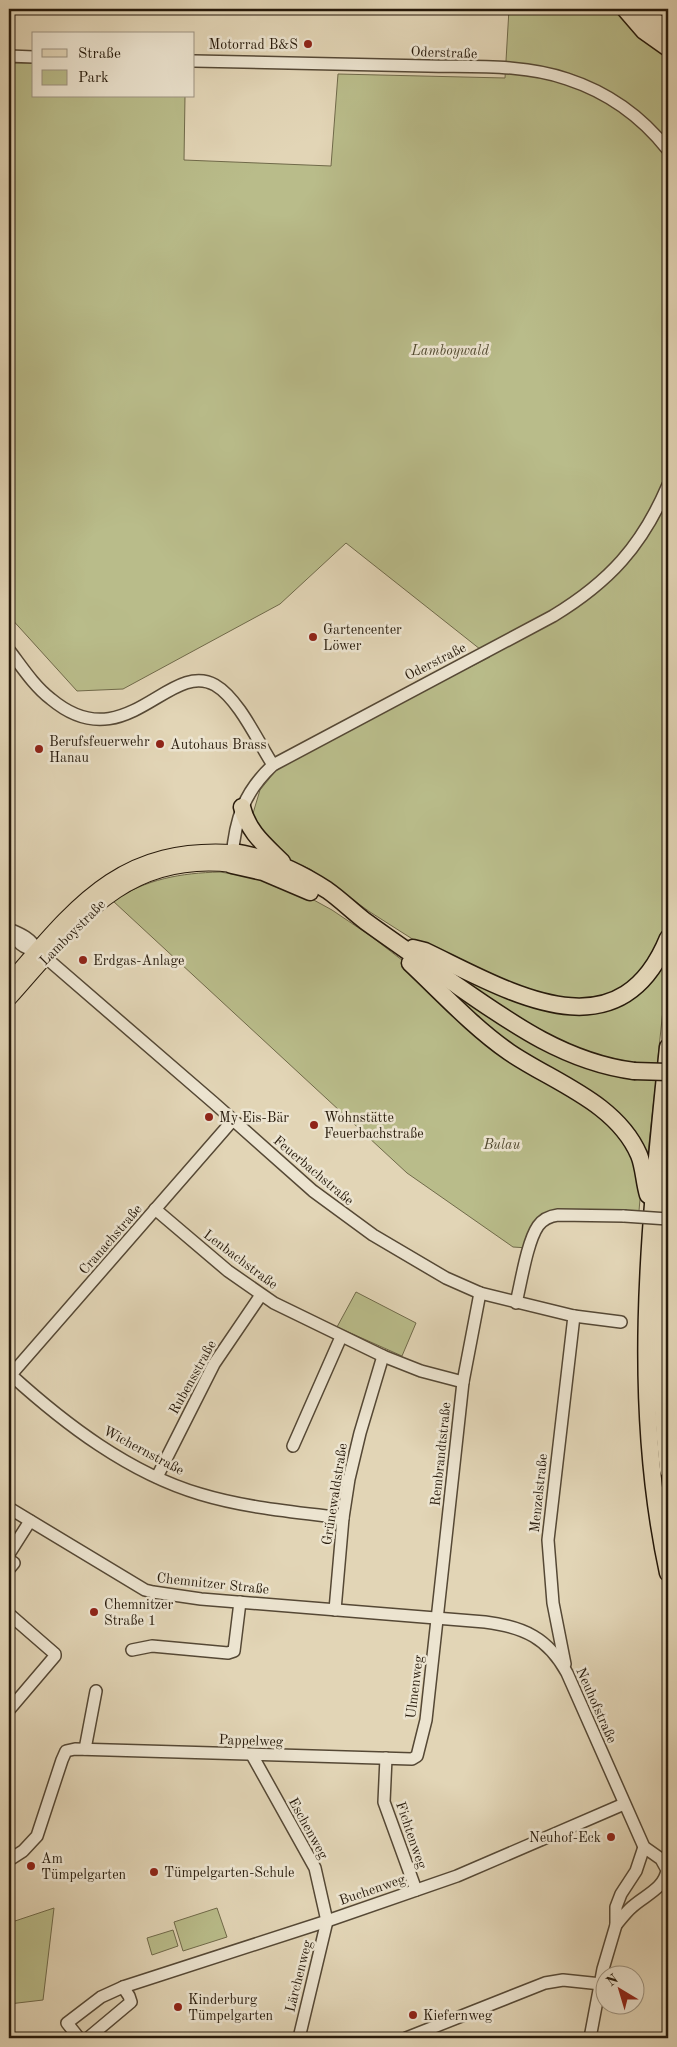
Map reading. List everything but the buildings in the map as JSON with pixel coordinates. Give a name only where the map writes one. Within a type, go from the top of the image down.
[{"type":"highway","points":[[625,9],[644,31],[668,48]]},
{"type":"highway","points":[[641,9],[668,29]]},
{"type":"highway","points":[[242,807],[245,819],[253,833],[289,869]]},
{"type":"highway","points":[[232,858],[264,858],[289,869],[328,891],[393,942],[479,1001],[546,1043],[605,1066],[634,1071],[668,1072]]},
{"type":"highway","points":[[232,858],[350,910]]},
{"type":"highway","points":[[393,942],[425,952],[492,984],[521,995],[551,1004],[578,1008],[597,1005],[614,999],[639,983],[653,967],[668,938]]},
{"type":"highway","points":[[393,942],[409,962],[489,1036],[523,1061],[589,1100],[615,1121],[628,1136],[639,1156],[652,1209]]},
{"type":"highway","points":[[668,1047],[652,1209],[646,1308],[647,1406],[658,1525],[668,1573]]},
{"type":"highway","points":[[668,1197],[662,1288],[661,1358],[668,1470]]},
{"type":"main road","name":"Lamboystraße","points":[[9,982],[108,896],[128,883],[158,870],[232,858]]},
{"type":"main road","name":"Lamboystraße","points":[[9,999],[41,954]]},
{"type":"street","points":[[9,56],[32,57]]},
{"type":"street","name":"Oderstraße","points":[[195,60],[491,68],[548,74],[595,90],[621,105],[649,129],[668,150]]},
{"type":"street","name":"Oderstraße","points":[[232,858],[237,826],[249,791],[273,765],[553,616],[591,592],[619,565],[630,551],[650,523],[668,485]]},
{"type":"street","points":[[9,650],[30,678],[51,699],[72,712],[92,718],[119,718],[178,685],[187,682],[206,681],[221,689],[238,708],[273,765]]},
{"type":"street","name":"Feuerbachstraße","points":[[9,929],[34,943],[41,954],[314,1191],[358,1226],[430,1270],[480,1293],[574,1316],[621,1322]]},
{"type":"street","name":"Cranachstraße","points":[[10,1376],[233,1120]]},
{"type":"street","name":"Lenbachstraße","points":[[155,1209],[228,1271],[261,1295],[341,1337],[383,1356],[422,1371],[463,1382]]},
{"type":"street","points":[[516,1303],[534,1233],[541,1222],[547,1218],[558,1215],[668,1219]]},
{"type":"street","name":"Rembrandtstraße","points":[[437,1619],[463,1382],[480,1293]]},
{"type":"street","name":"Rubensstraße","points":[[157,1477],[214,1364],[261,1295]]},
{"type":"street","name":"Menzelstraße","points":[[568,1674],[553,1603],[548,1540],[574,1316]]},
{"type":"street","points":[[293,1446],[341,1337]]},
{"type":"street","name":"Grünewaldstraße","points":[[335,1610],[343,1518],[354,1457],[383,1356]]},
{"type":"street","name":"Wichernstraße","points":[[10,1376],[58,1416],[157,1477],[200,1494],[234,1503],[343,1518]]},
{"type":"street","name":"Chemnitzer Straße","points":[[9,1508],[145,1590],[170,1595],[240,1602],[437,1619]]},
{"type":"street","points":[[9,1554],[30,1521]]},
{"type":"street","points":[[9,1560],[14,1563],[9,1569]]},
{"type":"street","points":[[132,1650],[152,1646],[228,1653],[234,1651],[240,1602]]},
{"type":"street","points":[[9,1614],[55,1654],[9,1710]]},
{"type":"street","name":"Neuhofstraße","points":[[437,1619],[496,1623],[523,1630],[551,1649],[568,1674],[644,1847],[664,1863],[667,1877]]},
{"type":"street","name":"Ulmenweg","points":[[416,1758],[426,1720],[437,1619]]},
{"type":"street","points":[[9,1860],[23,1851],[37,1836],[66,1751],[80,1749],[96,1691]]},
{"type":"street","name":"Pappelweg","points":[[80,1749],[416,1758]]},
{"type":"street","name":"Eschenweg","points":[[252,1755],[315,1868],[327,1920]]},
{"type":"street","name":"Fichtenweg","points":[[386,1758],[384,1802],[416,1890]]},
{"type":"street","name":"Buchenweg","points":[[79,2038],[67,2023],[101,1997],[123,1987],[456,1876],[624,1804]]},
{"type":"street","points":[[605,1964],[616,1925],[618,1900],[636,1871],[644,1847]]},
{"type":"street","points":[[616,1925],[633,1906],[659,1887],[667,1877]]},
{"type":"street","name":"Lärchenweg","points":[[299,2038],[327,1920]]},
{"type":"street","points":[[406,2038],[545,1982],[563,1980],[594,1983]]},
{"type":"street","points":[[88,2038],[131,2002],[123,1987]]},
{"type":"street","points":[[590,2038],[594,2014]]},
{"type":"green space","name":"Lamboywald","points":[[509,9],[616,9],[640,35],[668,56],[668,924],[667,931],[637,980],[599,1000],[563,1002],[463,964],[414,940],[370,912],[310,869],[281,857],[251,820],[260,790],[278,768],[308,749],[490,657],[346,543],[280,604],[123,689],[77,691],[9,616],[9,63],[32,63],[32,98],[185,98],[184,160],[331,166],[338,74],[505,78]]},
{"type":"green space","name":"Bulau","points":[[220,872],[265,879],[301,893],[332,910],[372,937],[588,1103],[626,1139],[641,1187],[639,1211],[554,1212],[528,1248],[513,1247],[407,1173],[113,901],[125,893],[151,882],[191,874]]},
{"type":"green space","points":[[663,961],[668,962],[657,1067],[627,1063],[598,1056],[571,1046],[519,1019],[445,970],[587,1012]]},
{"type":"green space","points":[[427,971],[616,1075],[656,1080],[647,1162],[634,1137],[525,1059]]},
{"type":"green space","points":[[356,1292],[416,1323],[402,1356],[337,1327]]},
{"type":"green space","points":[[54,1908],[43,2000],[9,2004],[9,1923]]},
{"type":"green space","points":[[217,1908],[227,1937],[183,1951],[174,1922]]},
{"type":"green space","points":[[173,1930],[178,1946],[152,1955],[147,1938]]},
{"type":"place","name":"Motorrad B&S","points":[[308,44]]},
{"type":"place","name":"Gartencenter Löwer","points":[[313,637]]},
{"type":"place","name":"Autohaus Brass","points":[[160,744]]},
{"type":"place","name":"Berufsfeuerwehr Hanau","points":[[39,749]]},
{"type":"place","name":"Erdgas-Anlage","points":[[83,960]]},
{"type":"place","name":"My Eis-Bär","points":[[209,1117]]},
{"type":"place","name":"Wohnstätte Feuerbachstraße","points":[[314,1125]]},
{"type":"place","name":"Chemnitzer Straße 1","points":[[94,1612]]},
{"type":"place","name":"Neuhof-Eck","points":[[611,1837]]},
{"type":"place","name":"Am Tümpelgarten","points":[[31,1866]]},
{"type":"place","name":"Tümpelgarten-Schule","points":[[154,1872]]},
{"type":"place","name":"Kinderburg Tümpelgarten","points":[[178,2007]]},
{"type":"place","name":"Kiefernweg","points":[[413,2015]]}]
